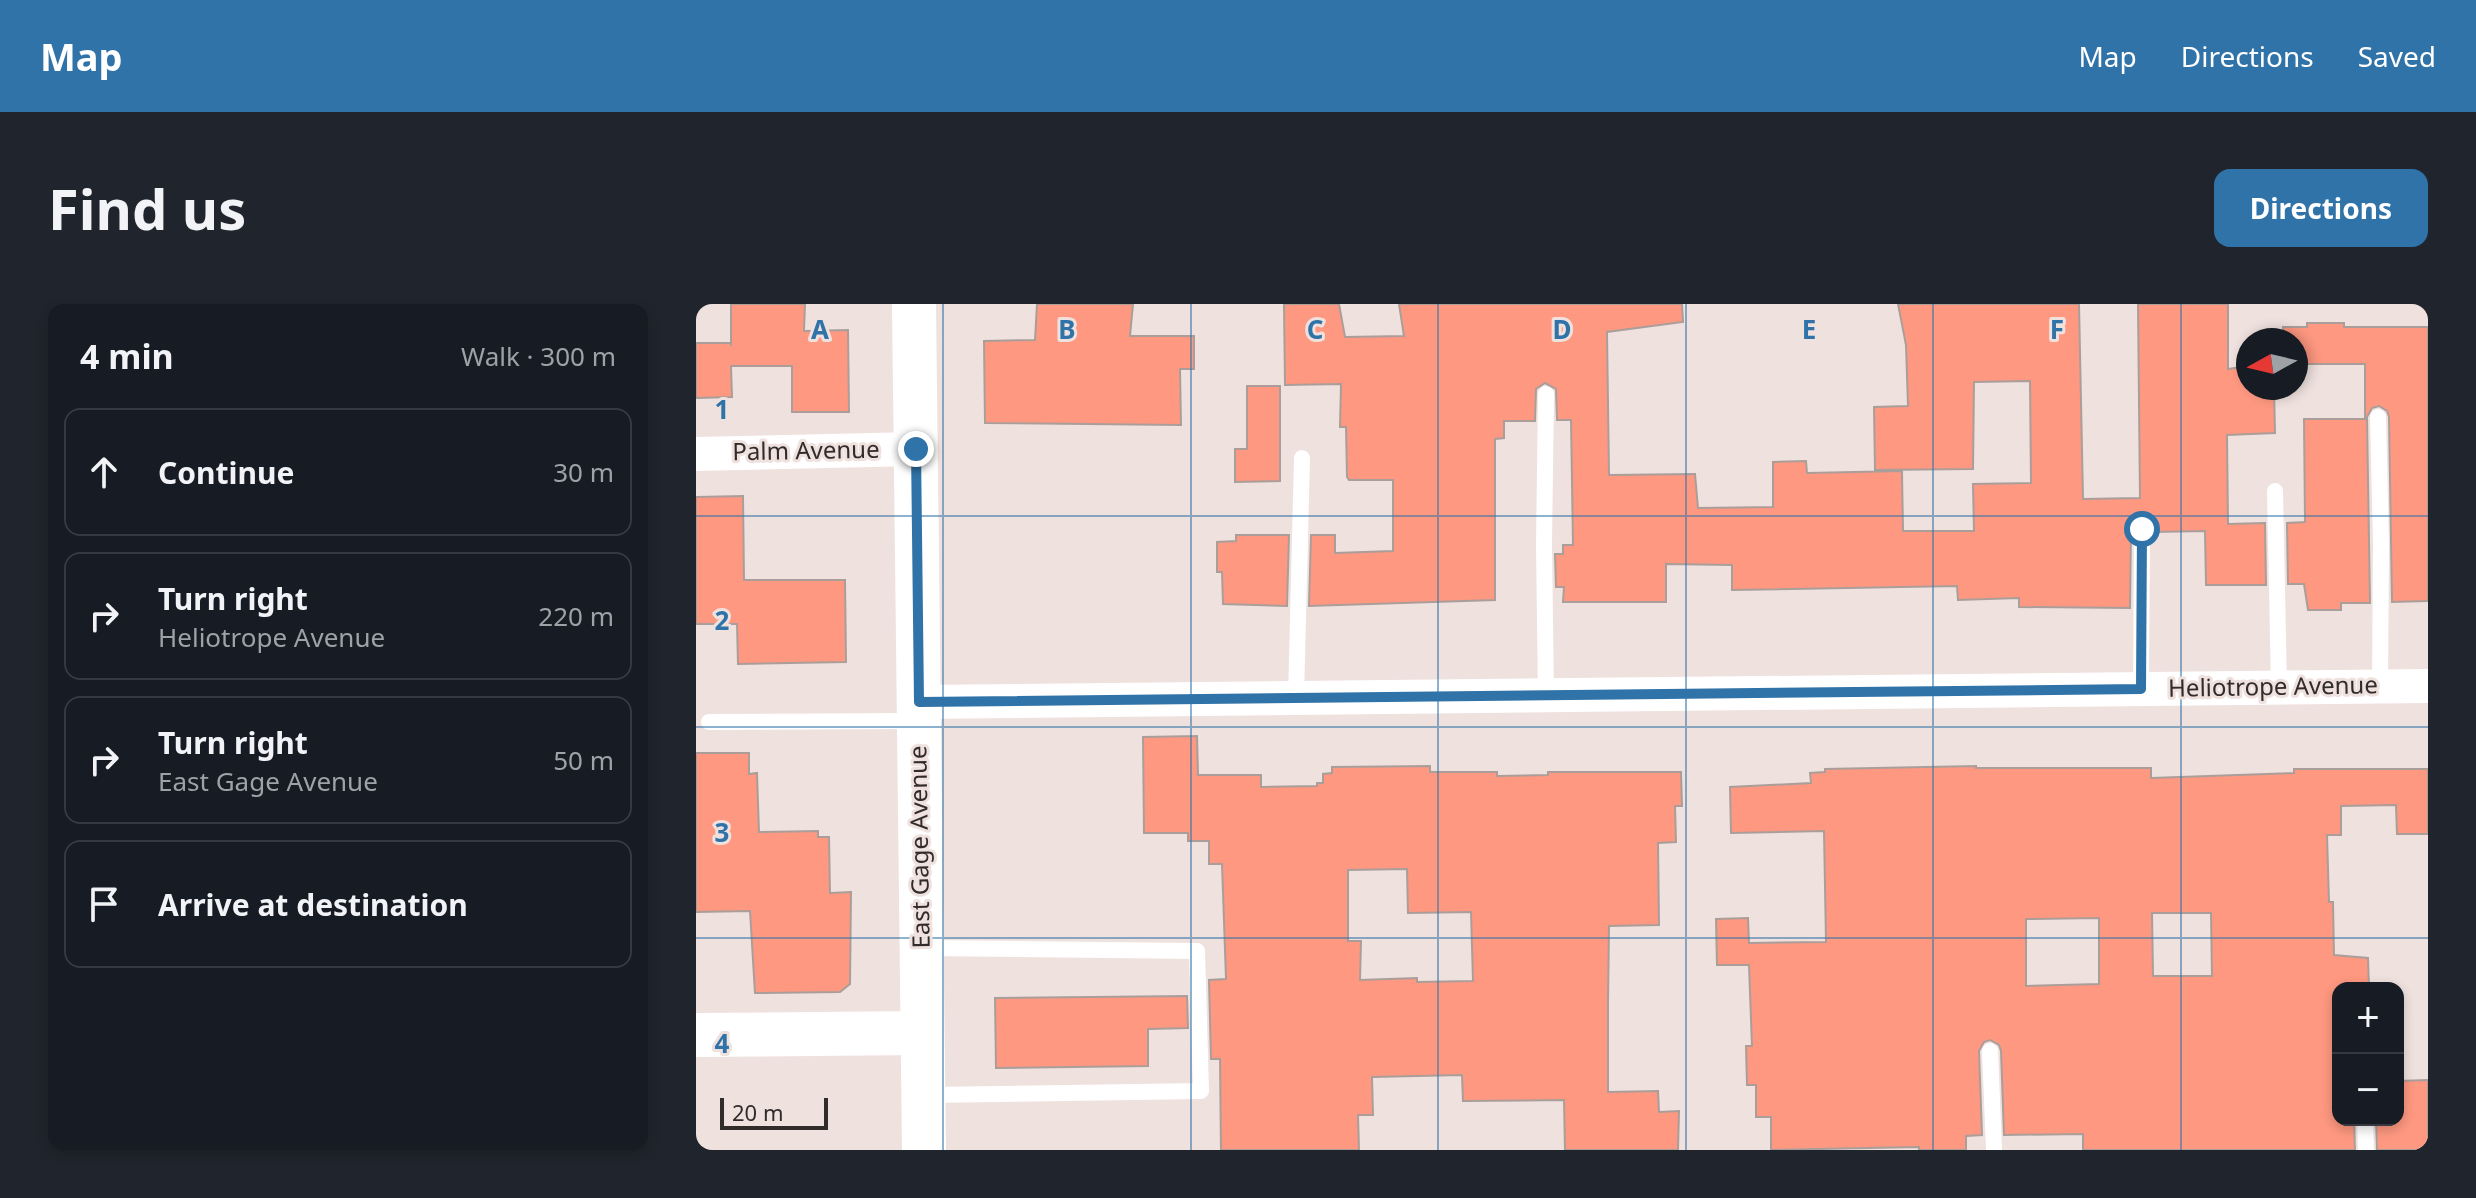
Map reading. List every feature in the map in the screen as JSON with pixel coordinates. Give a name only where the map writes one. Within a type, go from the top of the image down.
[{"type":"main road","name":"East Gage Avenue","points":[[914,304],[924,1150]]},
{"type":"main road","points":[[696,1035],[922,1033]]},
{"type":"street","name":"Palm Avenue","points":[[696,454],[916,449]]},
{"type":"street","name":"Heliotrope Avenue","points":[[919,711],[1296,698],[2428,686]]},
{"type":"lane","points":[[1546,394],[1546,695]]},
{"type":"lane","points":[[2378,417],[2380,686]]},
{"type":"lane","points":[[1296,698],[1302,458]]},
{"type":"lane","points":[[2275,491],[2279,687]]},
{"type":"lane","points":[[2141,689],[2142,529]]},
{"type":"lane","points":[[709,722],[919,711]]},
{"type":"lane","points":[[921,948],[1197,951],[1201,1091],[923,1095]]},
{"type":"lane","points":[[1990,1051],[1994,1150]]},
{"type":"lane","points":[[2365,1126],[2366,1150]]},
{"type":"building","points":[[731,304],[805,304],[804,331],[848,330],[849,412],[792,412],[792,366],[731,366],[732,397],[696,398],[696,343],[731,343]]},
{"type":"building","points":[[1037,304],[1133,304],[1130,336],[1194,336],[1194,369],[1180,369],[1181,425],[985,423],[984,341],[1035,340]]},
{"type":"building","points":[[1284,304],[1339,304],[1345,337],[1404,336],[1399,304],[1682,304],[1683,322],[1607,332],[1609,475],[1695,474],[1698,508],[1773,507],[1773,462],[1806,461],[1807,473],[1902,471],[1903,531],[1974,531],[1973,484],[2031,483],[2030,381],[1974,382],[1973,469],[1875,470],[1874,407],[1908,406],[1906,345],[1898,304],[2079,304],[2083,499],[2140,498],[2138,304],[2228,304],[2228,369],[2236,368],[2236,400],[2274,400],[2275,433],[2227,435],[2228,524],[2265,523],[2266,585],[2206,585],[2205,531],[2153,532],[2151,523],[2141,518],[2133,523],[2131,529],[2130,608],[2019,607],[2019,598],[1958,600],[1957,586],[1732,590],[1732,565],[1666,564],[1666,602],[1563,602],[1564,587],[1556,587],[1555,554],[1563,554],[1563,545],[1573,545],[1571,420],[1557,420],[1556,389],[1545,383],[1536,389],[1535,421],[1504,421],[1504,438],[1495,439],[1495,600],[1309,606],[1311,535],[1335,535],[1335,553],[1393,551],[1393,480],[1349,480],[1347,477],[1346,427],[1340,427],[1341,384],[1285,385]]},
{"type":"building","points":[[2307,323],[2344,323],[2344,327],[2428,327],[2428,601],[2392,602],[2389,417],[2387,411],[2379,406],[2372,408],[2367,417],[2370,603],[2341,603],[2341,610],[2308,610],[2304,584],[2288,584],[2287,523],[2305,522],[2304,419],[2365,419],[2365,364],[2308,364],[2308,328],[2283,327],[2307,327]]},
{"type":"building","points":[[1247,386],[1280,386],[1280,481],[1235,482],[1235,449],[1247,449]]},
{"type":"building","points":[[743,496],[744,580],[845,580],[846,662],[738,664],[737,624],[696,624],[696,497]]},
{"type":"building","points":[[1236,535],[1289,535],[1287,606],[1223,604],[1222,572],[1217,572],[1217,542],[1236,541]]},
{"type":"building","points":[[1197,736],[1198,775],[1261,775],[1261,787],[1317,786],[1317,783],[1323,783],[1323,774],[1332,773],[1332,767],[1430,766],[1430,772],[1497,772],[1497,776],[1548,775],[1548,772],[1681,772],[1682,806],[1675,806],[1676,842],[1658,843],[1659,925],[1609,926],[1608,1004],[1608,1092],[1658,1091],[1659,1112],[1679,1111],[1678,1150],[1565,1150],[1564,1100],[1463,1101],[1462,1075],[1372,1077],[1373,1115],[1358,1115],[1359,1150],[1221,1150],[1220,1059],[1211,1059],[1209,980],[1226,979],[1222,864],[1209,864],[1209,841],[1188,841],[1188,833],[1144,833],[1143,737]],"holes":[[[1407,869],[1408,913],[1471,912],[1473,981],[1417,982],[1417,978],[1360,980],[1361,941],[1348,941],[1348,870]]]},
{"type":"building","points":[[696,753],[749,753],[749,774],[757,773],[759,832],[818,831],[818,837],[829,837],[830,893],[851,892],[850,984],[840,992],[755,993],[750,911],[696,912]]},
{"type":"building","points":[[1976,766],[2151,768],[2151,778],[2294,773],[2294,769],[2428,769],[2428,834],[2397,834],[2396,805],[2341,806],[2341,835],[2327,835],[2334,955],[2368,958],[2369,982],[2332,982],[2332,1126],[2354,1126],[2355,1150],[2083,1150],[2083,1134],[2004,1135],[2001,1051],[1999,1045],[1990,1040],[1984,1042],[1979,1051],[1982,1135],[1966,1136],[1966,1150],[1919,1150],[1919,1147],[1771,1150],[1771,1117],[1756,1117],[1756,1085],[1747,1085],[1746,1046],[1752,1046],[1749,965],[1717,965],[1716,919],[1748,918],[1749,943],[1826,942],[1824,831],[1731,833],[1730,787],[1811,783],[1810,773],[1825,772],[1825,769]],"holes":[[[2152,913],[2211,913],[2212,976],[2153,976]],[[2099,918],[2099,984],[2026,986],[2026,919]]]},
{"type":"building","points":[[1187,996],[1188,1028],[1148,1029],[1148,1066],[996,1068],[995,998]]},
{"type":"building","points":[[2428,1080],[2428,1150],[2377,1150],[2376,1126],[2404,1126],[2404,1081]]},
{"type":"route","points":[[916,449],[919,702],[2141,689],[2142,529]]}]
